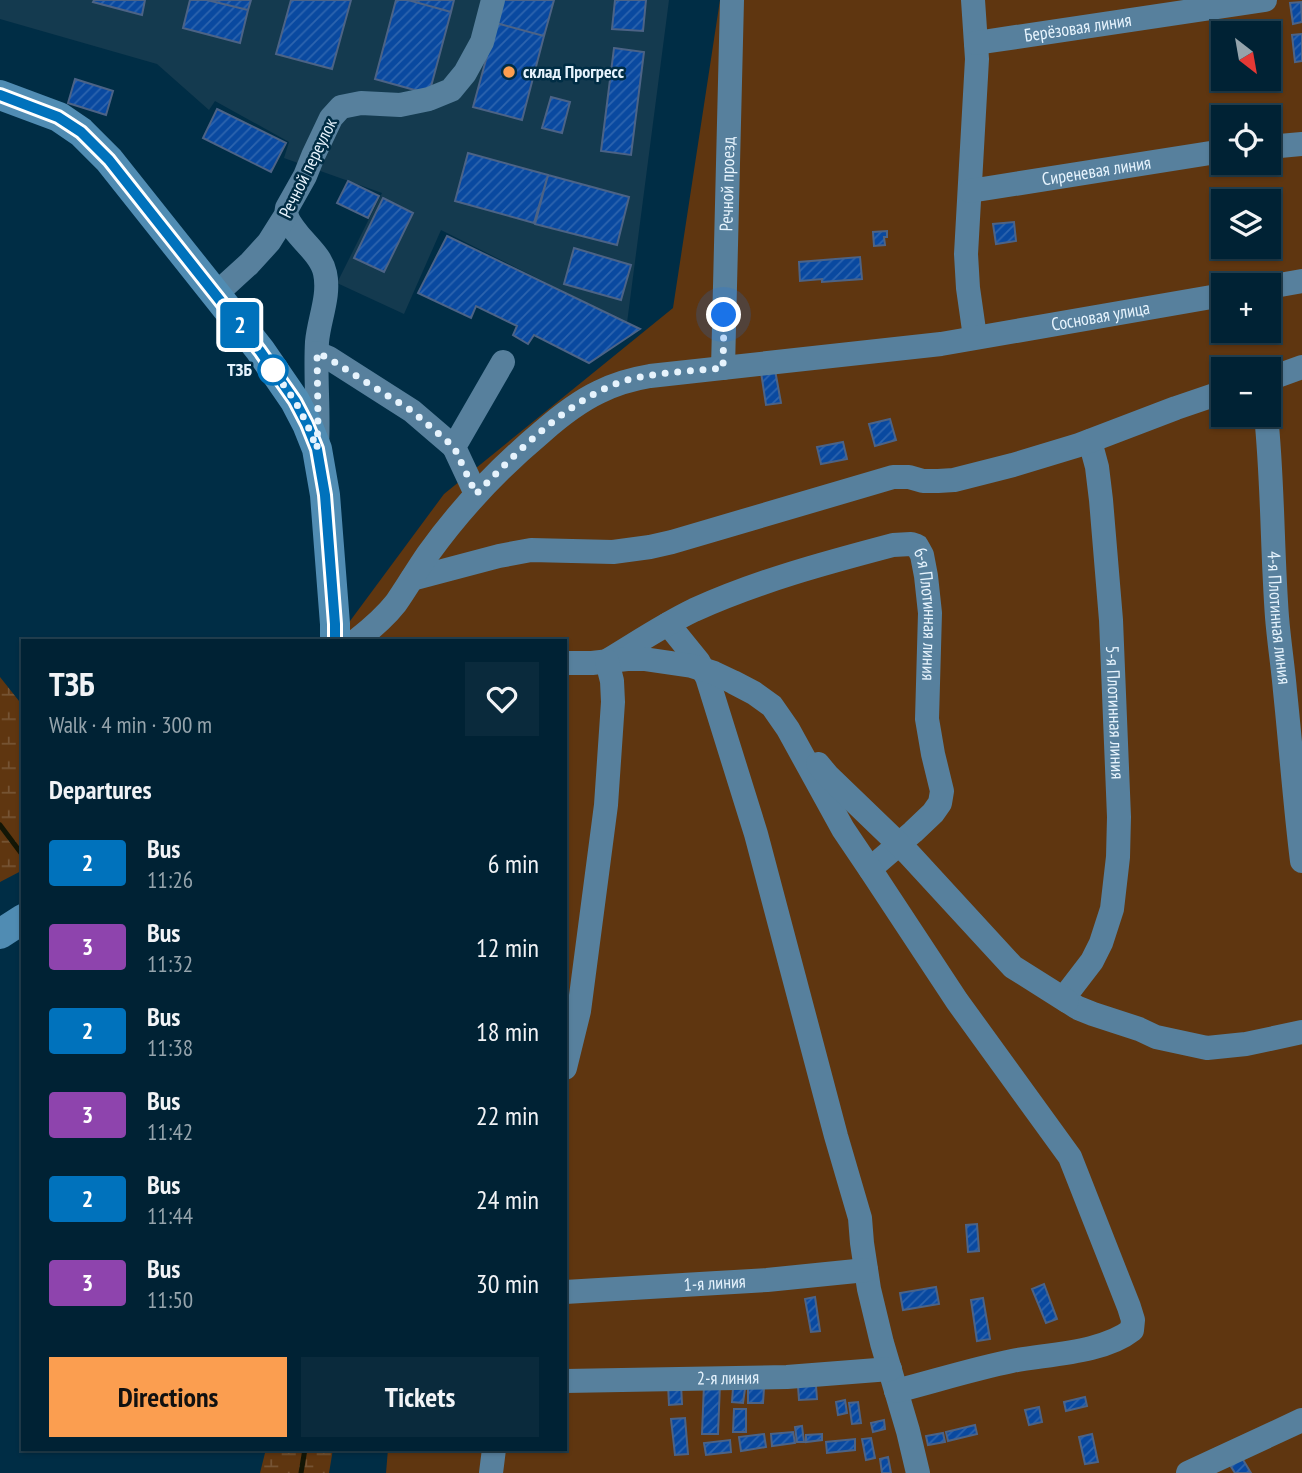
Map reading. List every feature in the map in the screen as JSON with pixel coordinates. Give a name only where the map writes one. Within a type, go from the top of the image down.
[{"type":"main road","points":[[0,95],[58,117],[81,132],[109,160],[260,351],[295,401],[317,449],[325,495],[335,639]]},
{"type":"main road","points":[[0,934],[21,920]]},
{"type":"street","name":"Речной переулок","points":[[216,294],[269,242],[286,215],[331,118],[341,107],[361,103],[400,104],[429,99],[452,90],[482,43],[493,0]]},
{"type":"street","name":"Речной проезд","points":[[723,368],[732,0]]},
{"type":"street","points":[[973,0],[977,59],[966,254],[975,337]]},
{"type":"street","name":"Берёзовая линия","points":[[976,43],[1265,0]]},
{"type":"street","points":[[1281,146],[1302,144]]},
{"type":"street","name":"Сиреневая линия","points":[[970,191],[1211,153]]},
{"type":"street","points":[[286,215],[291,228],[321,260],[325,272],[327,288],[317,341],[317,449]]},
{"type":"street","points":[[1281,285],[1302,281]]},
{"type":"street","name":"Сосновая улица","points":[[358,639],[387,614],[428,554],[476,494],[504,465],[551,425],[598,392],[631,379],[941,344],[1211,297]]},
{"type":"street","points":[[317,353],[412,411],[454,447],[476,494]]},
{"type":"street","points":[[454,447],[503,362]]},
{"type":"street","points":[[1281,375],[1302,367]]},
{"type":"street","points":[[412,579],[531,550],[613,552],[650,547],[893,477],[909,477],[923,481],[954,480],[1090,441],[1211,396]]},
{"type":"street","name":"4-я Плотинная линия","points":[[1267,427],[1277,617],[1302,861]]},
{"type":"street","name":"5-я Плотинная линия","points":[[1067,1001],[1069,991],[1081,977],[1101,943],[1112,909],[1119,830],[1111,620],[1101,500],[1097,467],[1090,441]]},
{"type":"street","name":"6-я Плотинная линия","points":[[668,624],[694,610],[785,575],[893,545],[918,546],[926,576],[930,613],[927,719],[942,791],[940,803],[933,813],[900,844]]},
{"type":"street","points":[[607,661],[668,624],[693,653],[715,698],[757,834],[860,1219],[866,1270],[876,1316],[918,1473]]},
{"type":"street","points":[[567,663],[635,659],[662,661],[703,669],[754,693],[772,706],[828,776],[900,844],[1013,967],[1078,1008],[1156,1037],[1208,1048],[1246,1044],[1302,1032]]},
{"type":"street","points":[[567,1060],[579,1011],[606,805],[613,702],[607,661]]},
{"type":"street","points":[[789,729],[843,829],[870,869],[900,844]]},
{"type":"street","name":"2-я линия","points":[[567,1381],[787,1377],[893,1380],[1060,1355],[1124,1336],[1132,1330],[1133,1320],[1070,1157],[957,1001],[870,869]]},
{"type":"street","name":"1-я линия","points":[[567,1292],[767,1280],[866,1270]]},
{"type":"street","points":[[1188,1473],[1302,1420]]},
{"type":"street","points":[[491,1473],[494,1451]]},
{"type":"shaded area","points":[[0,0],[669,0],[627,323],[441,230],[404,314],[337,283],[382,193],[284,158],[289,142],[215,101],[209,110],[157,64],[0,19]]},
{"type":"green space","points":[[720,0],[1302,0],[1302,1473],[386,1473],[388,1451],[567,1451],[567,639],[337,639],[444,494],[673,308]]},
{"type":"green space","points":[[0,677],[21,703],[21,871],[0,882]]},
{"type":"green space","points":[[266,1451],[333,1451],[329,1473],[260,1473]]},
{"type":"building","points":[[145,0],[142,15],[93,2]]},
{"type":"building","points":[[190,0],[207,0],[248,10],[240,43],[183,28]]},
{"type":"building","points":[[207,0],[251,0],[248,10]]},
{"type":"building","points":[[291,0],[351,0],[332,69],[276,54]]},
{"type":"building","points":[[396,0],[408,0],[451,12],[429,94],[375,79]]},
{"type":"building","points":[[408,0],[454,0],[451,12]]},
{"type":"building","name":"склад Прогресс","points":[[502,0],[554,0],[544,36],[496,23]]},
{"type":"building","points":[[615,0],[646,0],[643,31],[612,29]]},
{"type":"building","points":[[1301,2],[1302,22],[1293,24],[1290,3]]},
{"type":"building","name":"склад Прогресс","points":[[496,23],[544,36],[522,120],[473,107]]},
{"type":"building","points":[[1302,34],[1302,61],[1295,62],[1292,35]]},
{"type":"building","points":[[614,48],[644,52],[631,155],[601,151]]},
{"type":"building","points":[[75,79],[113,91],[106,115],[68,103]]},
{"type":"building","points":[[551,97],[570,102],[562,133],[542,128]]},
{"type":"building","points":[[217,109],[286,143],[271,172],[203,138]]},
{"type":"building","points":[[468,153],[548,175],[534,223],[455,201]]},
{"type":"building","points":[[548,175],[629,197],[617,245],[535,224]]},
{"type":"building","points":[[348,181],[379,196],[368,218],[337,203]]},
{"type":"building","points":[[383,198],[413,213],[384,272],[354,258]]},
{"type":"building","points":[[1014,222],[1016,241],[996,244],[993,224]]},
{"type":"building","points":[[887,231],[887,237],[884,237],[885,245],[874,246],[873,232]]},
{"type":"building","points":[[447,236],[640,329],[589,363],[534,335],[528,344],[513,335],[517,326],[476,306],[471,318],[418,293]]},
{"type":"building","points":[[574,248],[631,265],[621,300],[564,284]]},
{"type":"building","points":[[860,257],[862,279],[800,281],[799,262]]},
{"type":"building","points":[[775,370],[781,403],[766,405],[761,372]]},
{"type":"building","points":[[890,419],[896,440],[875,446],[869,424]]},
{"type":"building","points":[[843,442],[847,459],[821,464],[817,447]]},
{"type":"building","points":[[977,1224],[979,1251],[968,1252],[966,1225]]},
{"type":"building","points":[[1044,1284],[1057,1319],[1046,1323],[1032,1289]]},
{"type":"building","points":[[936,1287],[939,1304],[903,1310],[900,1293]]},
{"type":"building","points":[[815,1297],[820,1331],[811,1332],[805,1299]]},
{"type":"building","points":[[983,1298],[990,1339],[977,1341],[971,1300]]},
{"type":"building","points":[[668,1384],[681,1384],[682,1404],[669,1405]]},
{"type":"building","points":[[704,1384],[720,1384],[718,1434],[702,1434]]},
{"type":"building","points":[[798,1386],[816,1386],[817,1399],[799,1400]]},
{"type":"building","points":[[733,1388],[745,1389],[743,1403],[732,1402]]},
{"type":"building","points":[[748,1388],[764,1388],[763,1403],[748,1403]]},
{"type":"building","points":[[1085,1397],[1087,1406],[1066,1411],[1064,1402]]},
{"type":"building","points":[[845,1400],[847,1413],[838,1415],[836,1402]]},
{"type":"building","points":[[858,1402],[861,1423],[852,1424],[849,1403]]},
{"type":"building","points":[[1039,1407],[1042,1422],[1029,1425],[1025,1410]]},
{"type":"building","points":[[734,1409],[746,1409],[746,1432],[733,1432]]},
{"type":"building","points":[[685,1418],[688,1454],[675,1455],[671,1419]]},
{"type":"building","points":[[884,1420],[885,1429],[873,1432],[871,1423]]},
{"type":"building","points":[[975,1425],[977,1434],[948,1441],[946,1432]]},
{"type":"building","points":[[802,1426],[804,1442],[797,1442],[795,1427]]},
{"type":"building","points":[[793,1432],[795,1443],[772,1446],[771,1434]]},
{"type":"building","points":[[943,1433],[945,1442],[928,1445],[926,1436]]},
{"type":"building","points":[[764,1434],[766,1447],[741,1451],[739,1437]]},
{"type":"building","points":[[822,1434],[822,1440],[806,1442],[806,1435]]},
{"type":"building","points":[[1092,1434],[1098,1462],[1085,1464],[1079,1437]]},
{"type":"building","points":[[871,1438],[875,1458],[866,1460],[862,1439]]},
{"type":"building","points":[[855,1439],[855,1450],[827,1453],[826,1442]]},
{"type":"building","points":[[730,1440],[731,1452],[706,1455],[704,1443]]},
{"type":"building","points":[[888,1457],[891,1473],[882,1473],[880,1459]]},
{"type":"building","points":[[1242,1458],[1251,1473],[1235,1473],[1230,1465]]},
{"type":"waterway","points":[[0,825],[21,853]]},
{"type":"waterway","points":[[301,1473],[305,1451]]},
{"type":"bus line","name":"2","points":[[0,95],[58,117],[81,132],[109,160],[260,351],[295,401],[317,449],[325,495],[335,639]]},
{"type":"place","name":"склад Прогресс","points":[[509,72]]},
{"type":"place","name":"ТЗБ","points":[[273,370]]},
{"type":"route","points":[[273,370],[271,367],[295,401],[317,449],[317,353],[412,411],[454,447],[476,494],[539,434],[598,392],[631,379],[723,368],[724,315]]}]
